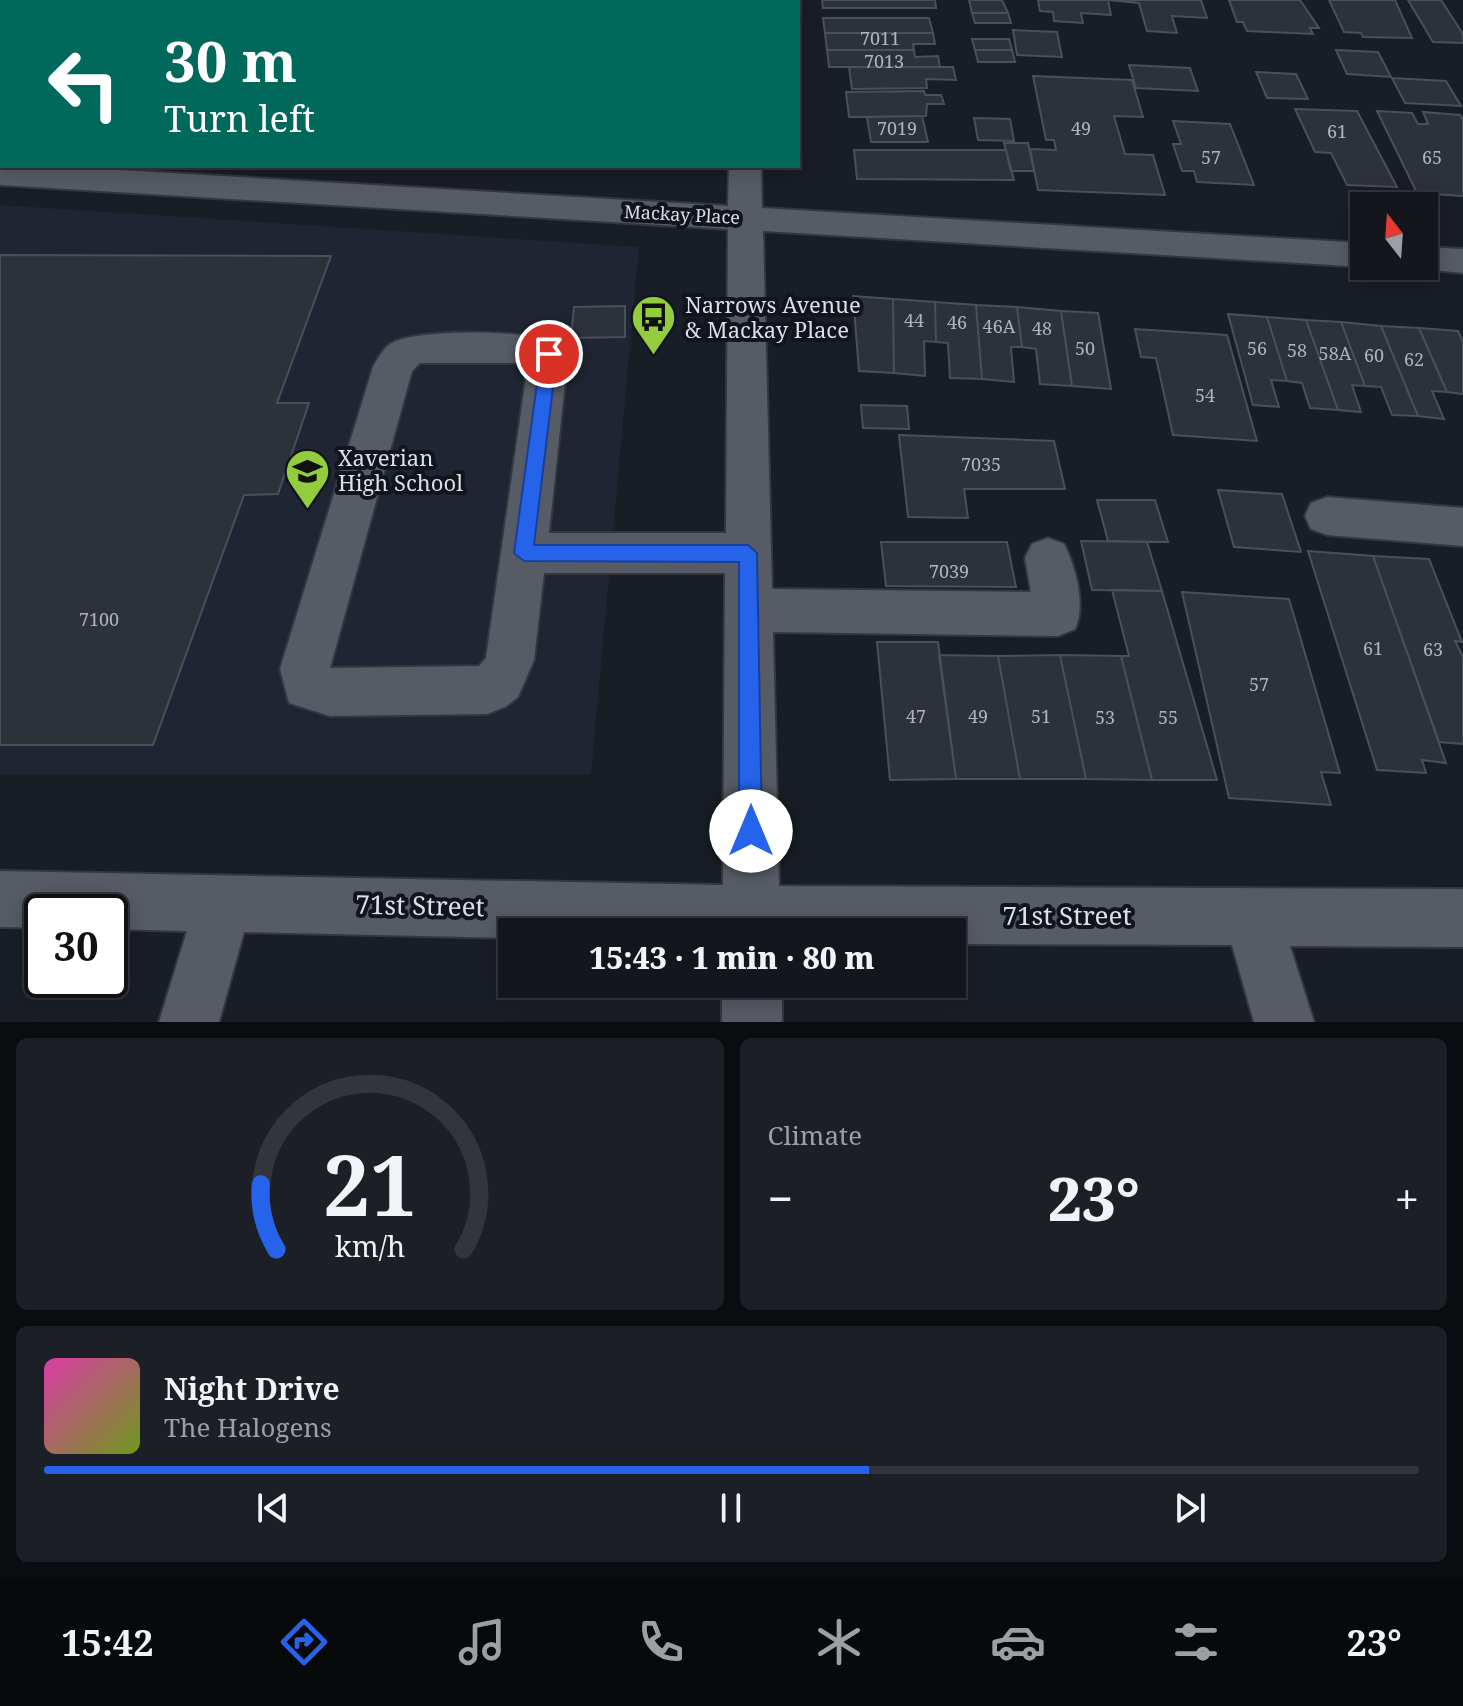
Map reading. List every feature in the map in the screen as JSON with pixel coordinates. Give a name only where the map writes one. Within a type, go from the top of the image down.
[{"type":"street","points":[[745,168],[751,918]]},
{"type":"street","name":"Mackay Place","points":[[0,174],[1350,254]]},
{"type":"street","points":[[1438,260],[1463,261]]},
{"type":"street","points":[[415,349],[539,349],[549,354],[524,553],[510,660],[501,680],[487,690],[330,692],[307,686],[305,669],[393,367],[402,355],[415,349]]},
{"type":"street","points":[[1327,516],[1463,527]]},
{"type":"street","points":[[524,553],[748,553]]},
{"type":"street","points":[[749,610],[1058,614],[1048,558]]},
{"type":"street","name":"71st Street","points":[[0,899],[224,902],[626,918]]},
{"type":"street","points":[[189,1022],[224,902]]},
{"type":"street","points":[[1252,917],[1284,1022]]},
{"type":"street","name":"71st Street","points":[[966,920],[1463,918]]},
{"type":"street","points":[[752,998],[752,1022]]},
{"type":"shaded area","name":"Xaverian High School","points":[[0,205],[639,247],[591,774],[0,774]]},
{"type":"building","points":[[822,0],[935,0],[936,8],[823,8]]},
{"type":"building","points":[[969,0],[1002,0],[1008,13],[972,13]]},
{"type":"building","points":[[1038,0],[1108,0],[1111,15],[1081,13],[1083,23],[1054,21],[1053,12],[1040,11]]},
{"type":"building","points":[[1108,0],[1201,0],[1207,18],[1172,16],[1177,33],[1147,31],[1139,3]]},
{"type":"building","points":[[1229,0],[1300,0],[1319,28],[1310,28],[1313,34],[1247,31],[1243,22],[1237,22]]},
{"type":"building","points":[[1329,0],[1395,0],[1412,38],[1363,37],[1361,33],[1344,32]]},
{"type":"building","points":[[1408,0],[1441,0],[1463,34],[1463,43],[1433,42]]},
{"type":"building","points":[[972,13],[1008,13],[1011,23],[975,23]]},
{"type":"building","points":[[823,18],[929,18],[933,33],[825,33]]},
{"type":"building","points":[[1013,30],[1057,32],[1062,57],[1017,55]]},
{"type":"building","points":[[825,33],[933,33],[935,44],[913,44],[914,50],[827,50]]},
{"type":"building","points":[[972,39],[1009,39],[1012,50],[975,50]]},
{"type":"building","points":[[827,50],[914,50],[915,57],[938,56],[940,67],[829,67]]},
{"type":"building","points":[[975,50],[1012,50],[1015,62],[978,62]]},
{"type":"building","points":[[1336,50],[1378,52],[1391,77],[1347,74]]},
{"type":"building","points":[[1129,65],[1190,68],[1198,91],[1136,88]]},
{"type":"building","points":[[849,67],[953,67],[956,80],[926,79],[927,88],[852,89]]},
{"type":"building","points":[[1256,72],[1296,74],[1308,99],[1267,98]]},
{"type":"building","points":[[1033,76],[1132,80],[1143,117],[1114,116],[1125,154],[1153,155],[1165,195],[1038,190],[1030,149],[1056,150],[1054,140],[1046,140]]},
{"type":"building","points":[[1392,78],[1446,81],[1461,106],[1405,103]]},
{"type":"building","points":[[924,91],[925,95],[941,95],[944,104],[927,104],[926,116],[849,117],[846,92]]},
{"type":"building","points":[[1295,109],[1357,111],[1397,187],[1347,185],[1331,153],[1315,152]]},
{"type":"building","points":[[1377,111],[1412,113],[1418,124],[1428,124],[1423,112],[1460,115],[1463,120],[1463,196],[1417,192]]},
{"type":"building","points":[[922,116],[928,142],[871,142],[867,117]]},
{"type":"building","points":[[974,118],[1010,119],[1014,141],[978,140]]},
{"type":"building","points":[[1173,121],[1230,124],[1254,185],[1197,182],[1194,171],[1182,171],[1173,144],[1181,144]]},
{"type":"building","points":[[1004,143],[1028,143],[1034,171],[1011,171]]},
{"type":"building","points":[[854,150],[1006,150],[1014,180],[857,179]]},
{"type":"building","points":[[0,255],[331,256],[277,403],[309,403],[278,494],[244,495],[153,745],[0,745]]},
{"type":"building","points":[[853,296],[893,299],[894,373],[859,371]]},
{"type":"building","points":[[893,299],[935,302],[936,342],[924,341],[925,376],[894,373]]},
{"type":"building","points":[[935,302],[976,305],[982,379],[950,378],[948,343],[936,342]]},
{"type":"building","points":[[976,305],[1017,307],[1022,347],[1011,347],[1014,382],[982,379]]},
{"type":"building","points":[[625,306],[625,337],[571,338],[574,307]]},
{"type":"building","points":[[1017,307],[1061,311],[1072,386],[1040,384],[1036,349],[1022,347]]},
{"type":"building","points":[[1061,311],[1098,313],[1111,389],[1072,386]]},
{"type":"building","points":[[1228,314],[1267,317],[1287,381],[1271,380],[1279,407],[1253,405]]},
{"type":"building","points":[[1267,317],[1306,320],[1338,410],[1310,408],[1302,383],[1287,381]]},
{"type":"building","points":[[1306,320],[1341,322],[1365,386],[1352,385],[1361,412],[1338,410]]},
{"type":"building","points":[[1341,322],[1381,326],[1418,416],[1392,415],[1381,387],[1365,386]]},
{"type":"building","points":[[1381,326],[1419,328],[1447,392],[1432,391],[1444,419],[1418,416]]},
{"type":"building","points":[[1419,328],[1458,331],[1463,342],[1463,394],[1447,392]]},
{"type":"building","points":[[1135,329],[1227,335],[1257,441],[1173,435],[1156,358],[1141,357]]},
{"type":"building","points":[[861,405],[907,406],[909,429],[863,428]]},
{"type":"building","points":[[899,435],[1054,441],[1065,489],[964,489],[968,518],[908,517]]},
{"type":"building","points":[[1218,490],[1282,494],[1301,552],[1234,547]]},
{"type":"building","points":[[1097,500],[1155,500],[1168,542],[1108,541]]},
{"type":"building","points":[[1081,541],[1147,542],[1162,591],[1092,590]]},
{"type":"building","points":[[881,542],[1007,542],[1016,587],[886,586]]},
{"type":"building","points":[[1308,551],[1373,556],[1446,763],[1422,760],[1426,773],[1377,770]]},
{"type":"building","points":[[1373,556],[1429,559],[1462,642],[1455,641],[1463,657],[1463,744],[1439,742]]},
{"type":"building","points":[[1112,590],[1162,591],[1217,780],[1152,780],[1121,656],[1129,656]]},
{"type":"building","points":[[1182,592],[1289,599],[1340,773],[1321,772],[1331,805],[1229,798]]},
{"type":"building","points":[[877,642],[938,642],[956,779],[890,780]]},
{"type":"building","points":[[939,655],[998,656],[1020,779],[956,779]]},
{"type":"building","points":[[1060,655],[1086,779],[1020,779],[998,656]]},
{"type":"building","points":[[1060,655],[1121,656],[1152,780],[1086,779]]},
{"type":"place","name":"Narrows Avenue & Mackay Place","points":[[654,357]]},
{"type":"place","name":"Xaverian High School","points":[[307,510]]},
{"type":"route","points":[[549,354],[524,553],[748,553],[751,831]]}]
